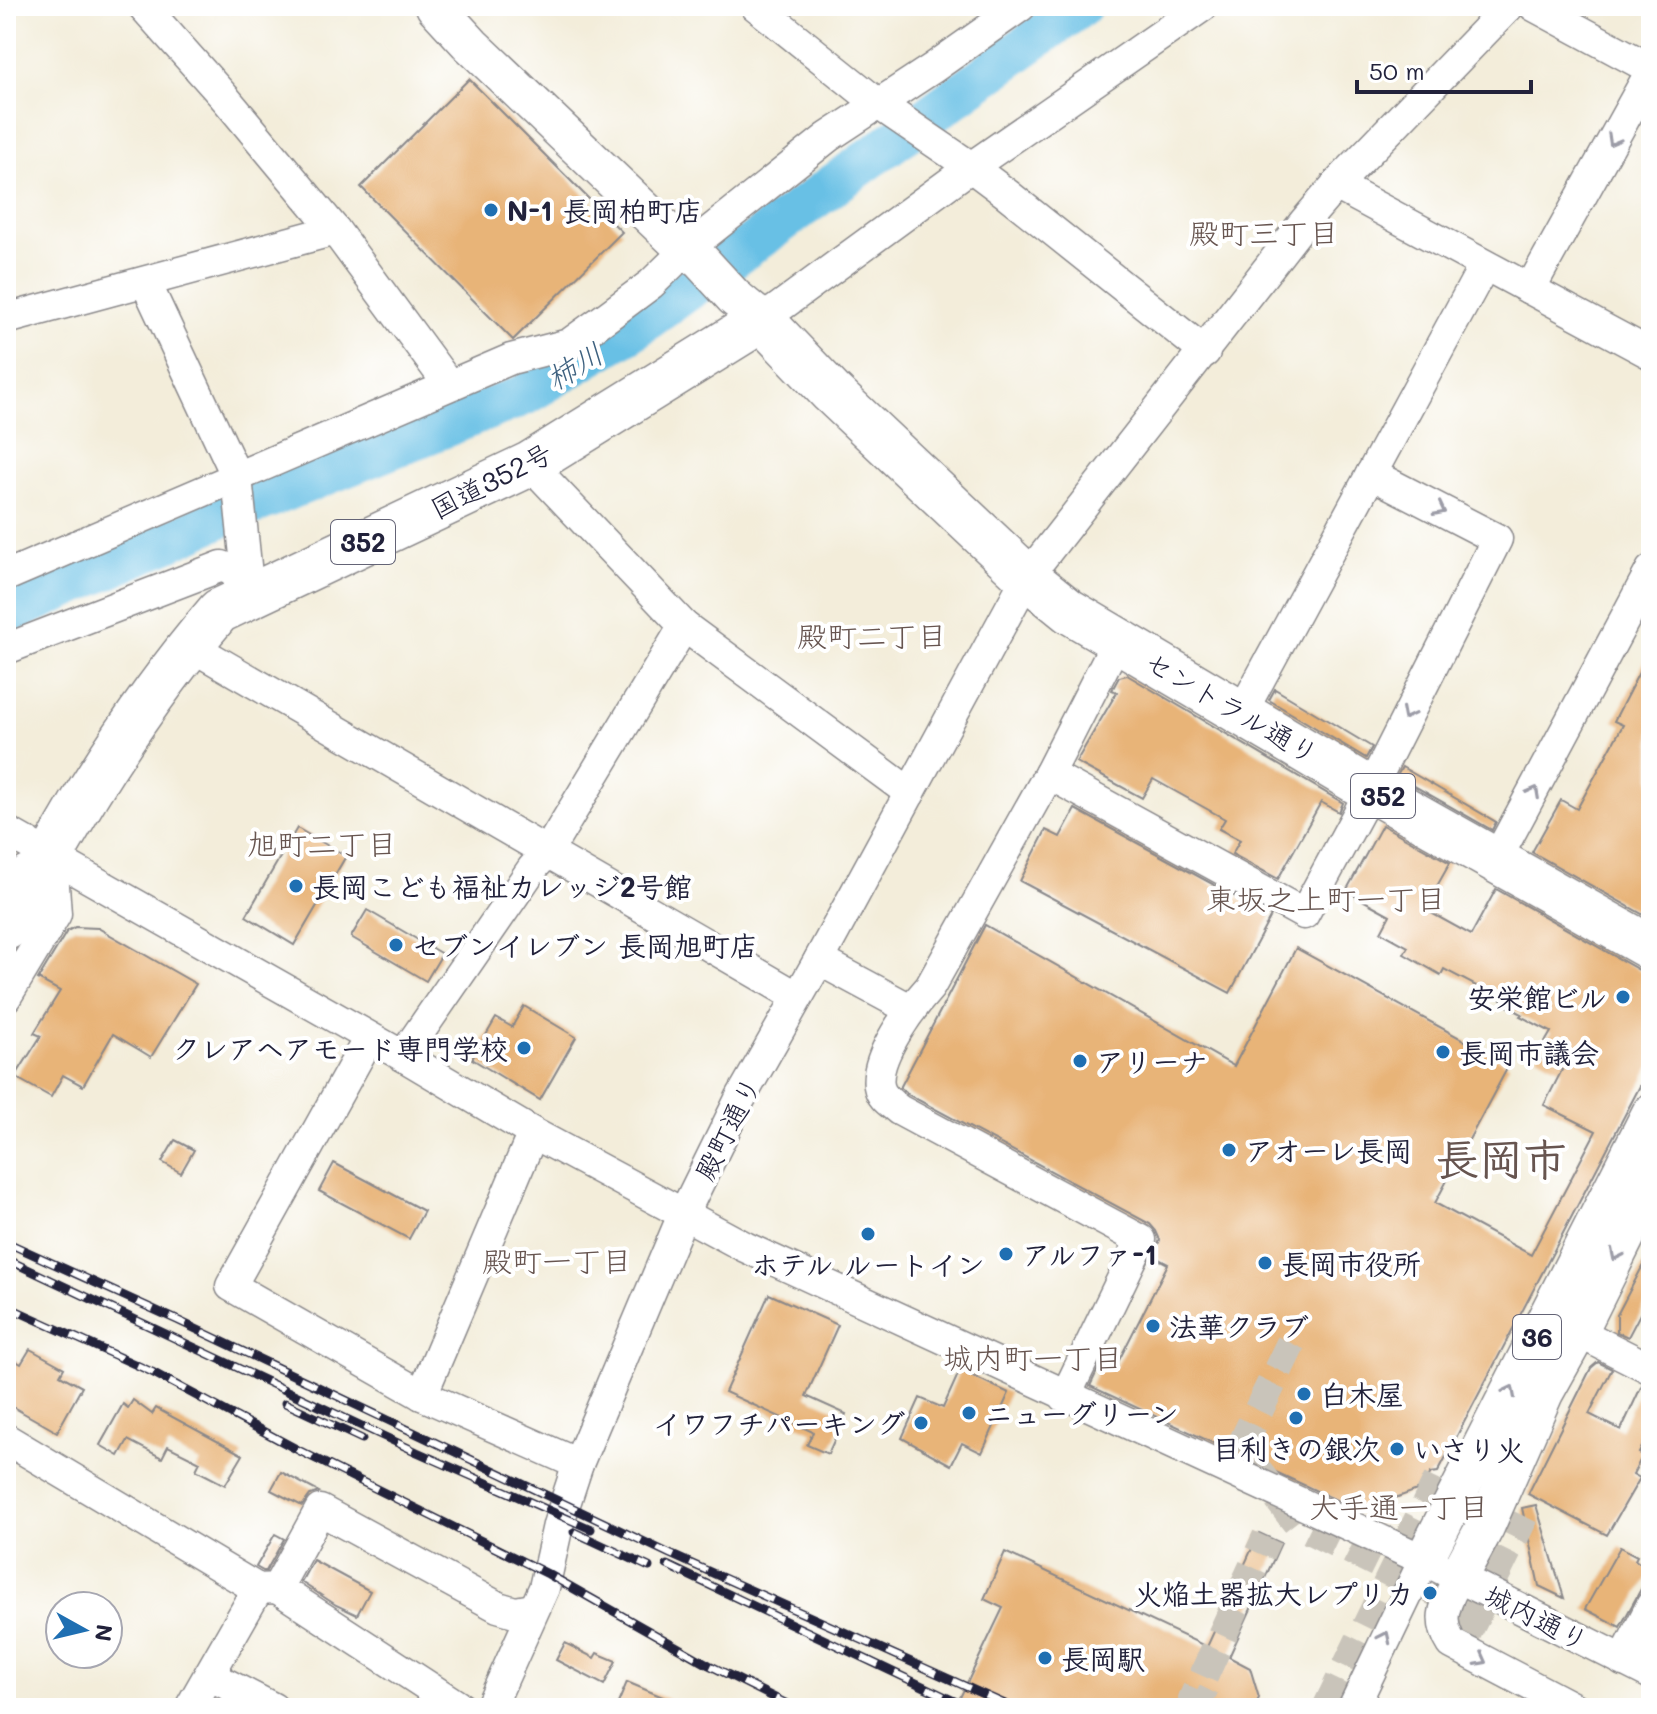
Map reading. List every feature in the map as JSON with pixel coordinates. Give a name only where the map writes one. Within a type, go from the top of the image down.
[{"type":"highway","name":"国道352号","points":[[6,928],[89,792],[189,645],[219,611],[530,464],[748,308]]},
{"type":"highway","name":"352","points":[[748,308],[831,392],[1027,577]]},
{"type":"highway","name":"セントラル通り","points":[[1027,577],[1069,611],[1117,641],[1369,789],[1651,948]]},
{"type":"main road","points":[[435,6],[471,45],[748,308]]},
{"type":"main road","name":"36","points":[[1424,1560],[1651,1113]]},
{"type":"main road","name":"36","points":[[1458,1577],[1485,1527],[1544,1393],[1651,1185]]},
{"type":"street","points":[[143,6],[226,99],[335,230],[449,385]]},
{"type":"street","points":[[756,6],[887,111],[971,167],[1205,352]]},
{"type":"street","points":[[6,576],[237,486],[449,385],[511,359],[569,344],[693,255],[828,137],[887,111],[933,68],[1021,6]]},
{"type":"street","points":[[748,308],[971,167],[1203,6]]},
{"type":"street","name":"殿町通り","points":[[490,1708],[544,1588],[558,1525],[578,1464],[683,1215],[740,1099],[1027,577],[1336,185],[1509,6]]},
{"type":"street","points":[[1530,289],[1651,70],[1534,6]]},
{"type":"street","points":[[1336,185],[1651,354]]},
{"type":"street","points":[[7,314],[146,283],[335,230]]},
{"type":"street","points":[[1242,712],[1484,266]]},
{"type":"street","points":[[146,283],[237,486],[249,595]]},
{"type":"street","points":[[530,464],[684,626],[910,793]]},
{"type":"street","points":[[1049,774],[1304,914],[1497,539],[1371,474]]},
{"type":"street","points":[[6,649],[208,569],[222,566],[233,571],[249,595]]},
{"type":"street","points":[[1496,860],[1651,570]]},
{"type":"street","points":[[403,1056],[532,869],[548,851],[684,626]]},
{"type":"street","points":[[1065,1397],[1141,1240],[899,1110],[884,1098],[879,1087],[884,1059],[910,1009],[930,987],[1049,774],[1117,641]]},
{"type":"street","points":[[189,645],[796,996]]},
{"type":"street","name":"城内通り","points":[[6,831],[533,1133],[745,1247],[1424,1560],[1651,1674]]},
{"type":"street","points":[[6,883],[52,857],[56,914],[6,997]]},
{"type":"street","points":[[819,960],[910,1009]]},
{"type":"street","points":[[369,1038],[231,1286],[422,1395],[578,1464]]},
{"type":"street","points":[[422,1395],[533,1133]]},
{"type":"street","points":[[1578,1332],[1651,1369]]},
{"type":"street","points":[[6,1439],[267,1588],[461,1708]]},
{"type":"street","points":[[190,1708],[320,1510],[498,1607],[515,1612],[533,1609]]},
{"type":"street","points":[[1353,1708],[1424,1560]]},
{"type":"street","points":[[1458,1577],[1443,1612],[1443,1629],[1452,1644],[1551,1708]]},
{"type":"street","points":[[1623,1661],[1651,1606]]},
{"type":"street","points":[[209,1675],[273,1708]]},
{"type":"street","points":[[1534,1696],[1574,1708]]},
{"type":"building","name":"N-1 長岡柏町店","points":[[469,79],[622,232],[513,340],[361,187]]},
{"type":"building","points":[[1651,649],[1651,919],[1532,852],[1561,800],[1577,809],[1623,725],[1614,721]]},
{"type":"building","points":[[1127,675],[1343,803],[1339,812],[1321,802],[1278,879],[1232,854],[1240,840],[1219,829],[1225,819],[1153,779],[1142,798],[1076,762],[1117,692],[1112,690],[1119,677]]},
{"type":"building","points":[[1275,689],[1372,747],[1366,758],[1269,700]]},
{"type":"building","points":[[1402,767],[1496,822],[1492,830],[1397,776]]},
{"type":"building","points":[[1075,809],[1271,916],[1230,993],[1020,881],[1046,830],[1060,837]]},
{"type":"building","points":[[1382,825],[1450,863],[1424,909],[1471,935],[1496,889],[1647,972],[1651,983],[1651,1065],[1438,1472],[1431,1473],[1420,1489],[1360,1511],[1090,1386],[1101,1363],[1114,1370],[1168,1264],[1153,1256],[1160,1240],[1156,1231],[1150,1224],[900,1088],[985,925],[1234,1066],[1296,948],[1509,1065],[1435,1203],[1531,1255],[1596,1131],[1544,1105],[1562,1070],[1537,1056],[1551,1032],[1520,1016],[1522,1014],[1502,1003],[1503,1000],[1444,969],[1441,975],[1404,954],[1408,947],[1381,932],[1390,915],[1346,891]]},
{"type":"building","name":"長岡こども福祉カレッジ2号館","points":[[297,828],[346,856],[294,945],[246,916]]},
{"type":"building","name":"セブンイレブン 長岡旭町店","points":[[367,910],[442,954],[426,981],[351,937]]},
{"type":"building","points":[[75,927],[98,928],[196,984],[151,1057],[113,1034],[83,1086],[63,1075],[51,1097],[15,1077],[41,1036],[34,1033],[60,991],[38,979],[67,931]]},
{"type":"building","name":"クレアヘアモード専門学校","points":[[524,1006],[576,1037],[540,1100],[472,1059],[496,1018],[512,1027]]},
{"type":"building","points":[[175,1140],[194,1150],[181,1173],[162,1162]]},
{"type":"building","points":[[334,1163],[424,1211],[409,1239],[319,1191]]},
{"type":"building","points":[[1651,1250],[1651,1293],[1628,1337],[1617,1332],[1617,1315]]},
{"type":"building","points":[[769,1294],[838,1325],[806,1396],[846,1414],[828,1454],[807,1445],[813,1432],[725,1392]]},
{"type":"building","points":[[30,1349],[64,1368],[60,1375],[82,1387],[57,1432],[6,1403],[6,1355],[21,1364]]},
{"type":"building","points":[[1598,1362],[1612,1369],[1589,1414],[1621,1430],[1642,1385],[1651,1387],[1651,1429],[1633,1474],[1640,1478],[1607,1535],[1528,1494],[1591,1368]]},
{"type":"building","points":[[960,1370],[1009,1393],[982,1453],[962,1443],[951,1465],[902,1438],[920,1398],[943,1408]]},
{"type":"building","points":[[133,1400],[152,1414],[156,1408],[243,1455],[225,1485],[196,1470],[200,1462],[168,1446],[162,1458],[128,1440],[119,1456],[100,1445],[123,1404],[128,1408]]},
{"type":"building","points":[[281,1472],[319,1492],[310,1495],[302,1506],[271,1490]]},
{"type":"building","points":[[1536,1505],[1564,1598],[1539,1586],[1522,1508]]},
{"type":"building","points":[[1259,1533],[1281,1543],[1229,1657],[1250,1668],[1259,1698],[1254,1708],[955,1708],[1003,1608],[984,1599],[1005,1552],[1207,1647]]},
{"type":"building","points":[[275,1534],[284,1539],[266,1571],[263,1571],[256,1567]]},
{"type":"building","points":[[1620,1547],[1637,1556],[1635,1560],[1651,1571],[1620,1627],[1585,1609]]},
{"type":"building","points":[[313,1560],[370,1591],[357,1615],[301,1582]]},
{"type":"building","points":[[565,1643],[594,1658],[597,1653],[616,1661],[604,1685],[556,1660]]},
{"type":"building","points":[[627,1682],[689,1708],[616,1708]]},
{"type":"waterway","name":"柿川","points":[[6,615],[225,515],[524,395],[631,331],[1081,6]]},
{"type":"tunnel","points":[[1291,1343],[1240,1449],[1298,1524],[1477,1612],[1524,1516]]},
{"type":"tunnel","points":[[1327,1708],[1438,1480]]},
{"type":"tunnel","points":[[1211,1708],[1193,1699],[1267,1537]]},
{"type":"tunnel","points":[[1477,1612],[1470,1624],[1491,1635]]},
{"type":"railway","points":[[6,1242],[670,1554],[1014,1708]]},
{"type":"railway","points":[[6,1259],[417,1452],[591,1529]]},
{"type":"railway","points":[[6,1306],[152,1372],[300,1451],[548,1574],[709,1665],[795,1708]]},
{"type":"railway","points":[[285,1403],[362,1439]]},
{"type":"railway","points":[[574,1532],[649,1567]]},
{"type":"railway","points":[[667,1565],[969,1708]]},
{"type":"place","name":"N-1 長岡柏町店","points":[[491,210]]},
{"type":"place","name":"長岡こども福祉カレッジ2号館","points":[[296,886]]},
{"type":"place","name":"セブンイレブン 長岡旭町店","points":[[396,945]]},
{"type":"place","name":"安栄館ビル","points":[[1623,997]]},
{"type":"place","name":"クレアヘアモード専門学校","points":[[524,1048]]},
{"type":"place","name":"長岡市議会","points":[[1443,1052]]},
{"type":"place","name":"アリーナ","points":[[1080,1061]]},
{"type":"place","name":"アオーレ長岡","points":[[1229,1150]]},
{"type":"place","name":"ホテル ルートイン","points":[[868,1234]]},
{"type":"place","name":"アルファ-1","points":[[1006,1254]]},
{"type":"place","name":"長岡市役所","points":[[1265,1263]]},
{"type":"place","name":"法華クラブ","points":[[1153,1326]]},
{"type":"place","name":"白木屋","points":[[1304,1394]]},
{"type":"place","name":"ニューグリーン","points":[[969,1413]]},
{"type":"place","name":"目利きの銀次","points":[[1296,1418]]},
{"type":"place","name":"イワフチパーキング","points":[[921,1423]]},
{"type":"place","name":"いさり火","points":[[1397,1449]]},
{"type":"place","name":"火焔土器拡大レプリカ","points":[[1430,1593]]},
{"type":"place","name":"長岡駅","points":[[1045,1658]]},
{"type":"district","name":"殿町三丁目","points":[[1264,232]]},
{"type":"district","name":"殿町二丁目","points":[[872,635]]},
{"type":"district","name":"旭町二丁目","points":[[322,843]]},
{"type":"district","name":"東坂之上町一丁目","points":[[1326,898]]},
{"type":"district","name":"長岡市","points":[[1501,1157]]},
{"type":"district","name":"殿町一丁目","points":[[557,1260]]},
{"type":"district","name":"城内町一丁目","points":[[1033,1357]]},
{"type":"district","name":"大手通一丁目","points":[[1399,1506]]}]
